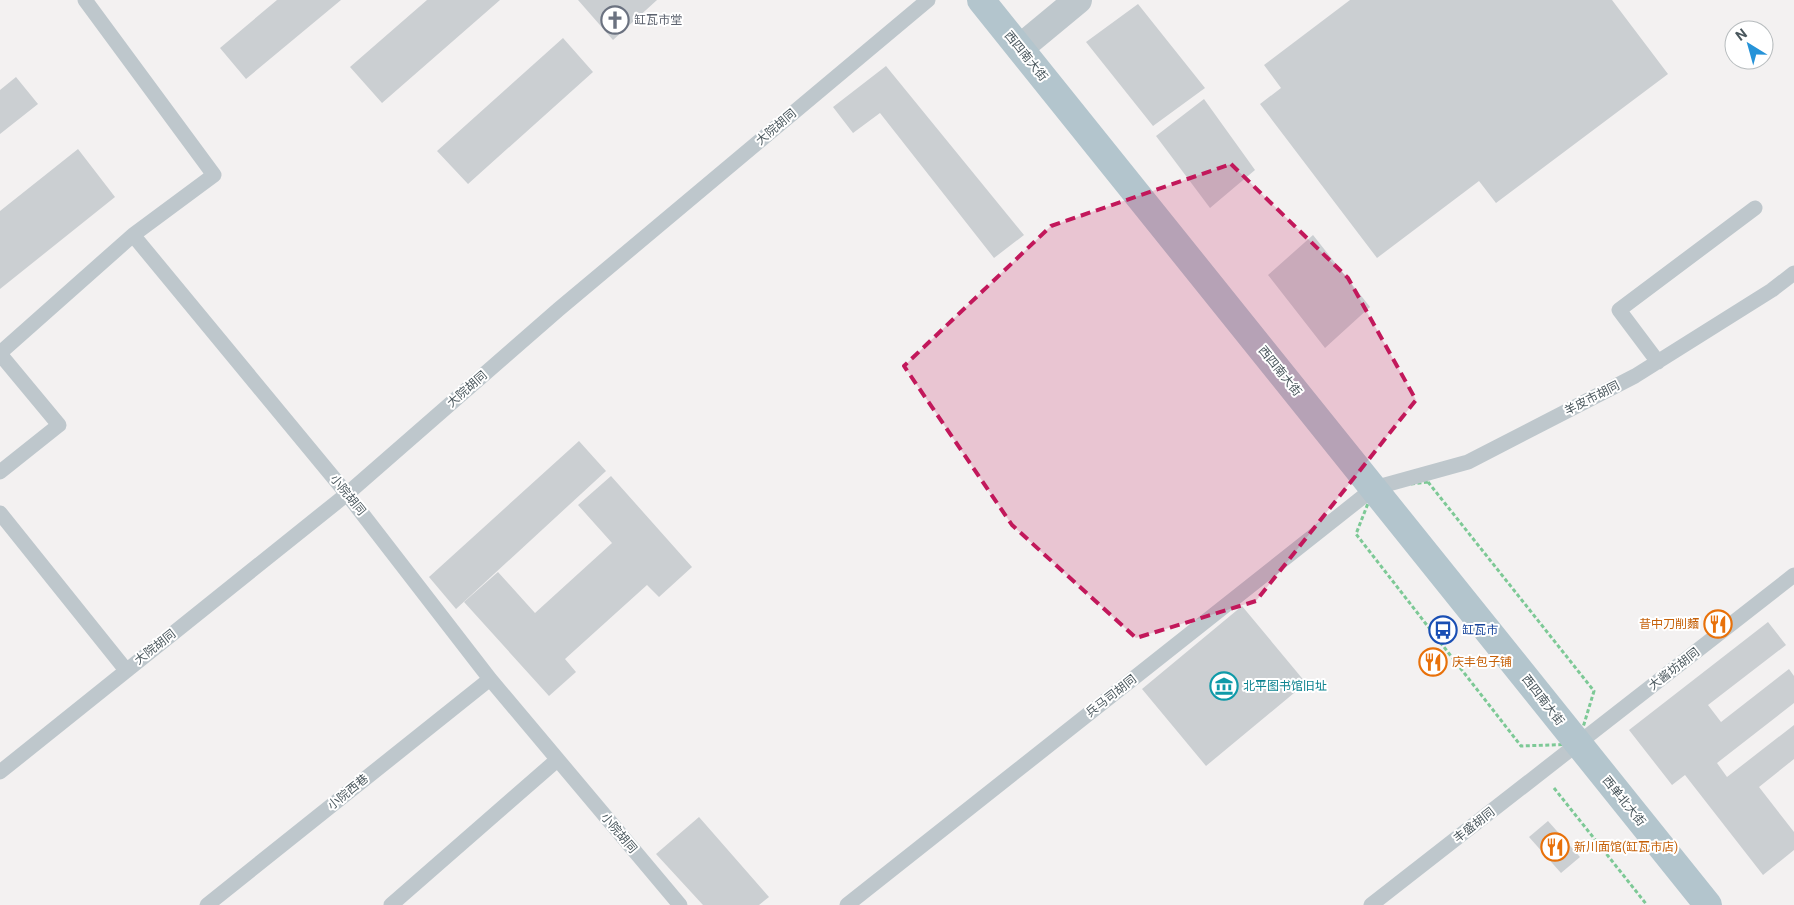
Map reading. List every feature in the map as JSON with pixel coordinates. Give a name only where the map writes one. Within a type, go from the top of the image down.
[{"type":"main road","name":"西四南大街","points":[[981,0],[1578,744]]},
{"type":"main road","name":"西单北大街","points":[[1578,744],[1708,905]]},
{"type":"street","points":[[1020,48],[1078,0]]},
{"type":"lane","points":[[0,472],[59,424],[0,354],[133,235],[214,175],[86,0]]},
{"type":"lane","name":"大院胡同","points":[[0,772],[347,494],[559,309],[928,0]]},
{"type":"lane","points":[[1658,362],[1619,310],[1755,208]]},
{"type":"lane","name":"小院胡同","points":[[133,235],[347,494],[490,679],[680,905]]},
{"type":"lane","name":"羊皮市胡同","points":[[1374,488],[1468,462],[1635,376],[1772,290],[1794,273]]},
{"type":"lane","name":"兵马司胡同","points":[[847,905],[1374,488]]},
{"type":"lane","points":[[0,513],[126,670]]},
{"type":"lane","name":"大酱坊胡同","points":[[1578,744],[1794,575]]},
{"type":"lane","name":"小院西巷","points":[[207,905],[490,679]]},
{"type":"lane","name":"丰盛胡同","points":[[1371,905],[1578,744]]},
{"type":"lane","points":[[391,905],[557,760]]},
{"type":"path","points":[[1521,746],[1578,744],[1594,691],[1428,482],[1374,488],[1356,534],[1521,746],[1647,905]]},
{"type":"highlighted area","points":[[1231,164],[1348,278],[1416,400],[1256,601],[1136,638],[1012,525],[904,366],[1051,226]]},
{"type":"building","points":[[277,0],[341,0],[246,79],[220,48]]},
{"type":"building","points":[[427,0],[500,0],[382,103],[350,67]]},
{"type":"building","name":"缸瓦市堂","points":[[578,0],[657,0],[613,40]]},
{"type":"building","points":[[1350,0],[1612,0],[1668,74],[1496,203],[1479,181],[1377,258],[1260,104],[1281,88],[1264,65]]},
{"type":"building","points":[[1138,4],[1205,88],[1153,126],[1086,42]]},
{"type":"building","points":[[563,38],[593,72],[468,184],[437,151]]},
{"type":"building","points":[[886,66],[1024,235],[994,258],[880,113],[853,133],[833,107]]},
{"type":"building","points":[[16,77],[38,104],[0,134],[0,90]]},
{"type":"building","points":[[1204,99],[1255,170],[1210,208],[1156,136]]},
{"type":"building","points":[[78,149],[115,197],[0,289],[0,211]]},
{"type":"building","points":[[1313,235],[1370,307],[1325,348],[1268,275]]},
{"type":"building","points":[[579,441],[606,471],[456,609],[429,577]]},
{"type":"building","points":[[611,476],[692,567],[659,597],[647,585],[565,659],[576,672],[549,696],[464,602],[498,572],[535,613],[612,543],[578,505]]},
{"type":"building","name":"北平图书馆旧址","points":[[1242,606],[1306,683],[1206,766],[1142,689]]},
{"type":"building","points":[[1768,622],[1786,645],[1708,705],[1721,722],[1789,669],[1794,676],[1794,703],[1717,763],[1727,777],[1794,725],[1794,759],[1759,787],[1794,832],[1794,850],[1763,875],[1685,775],[1672,785],[1629,730]]},
{"type":"building","points":[[699,817],[769,897],[759,905],[703,905],[656,854]]},
{"type":"building","name":"新川面馆(缸瓦市店)","points":[[1548,821],[1580,857],[1561,873],[1529,837]]},
{"type":"place","name":"缸瓦市堂","points":[[615,20]]},
{"type":"place","name":"昔中刀削麵","points":[[1718,624]]},
{"type":"place","name":"缸瓦市","points":[[1443,630]]},
{"type":"place","name":"庆丰包子铺","points":[[1433,662]]},
{"type":"place","name":"北平图书馆旧址","points":[[1224,686]]},
{"type":"place","name":"新川面馆(缸瓦市店)","points":[[1555,847]]}]
